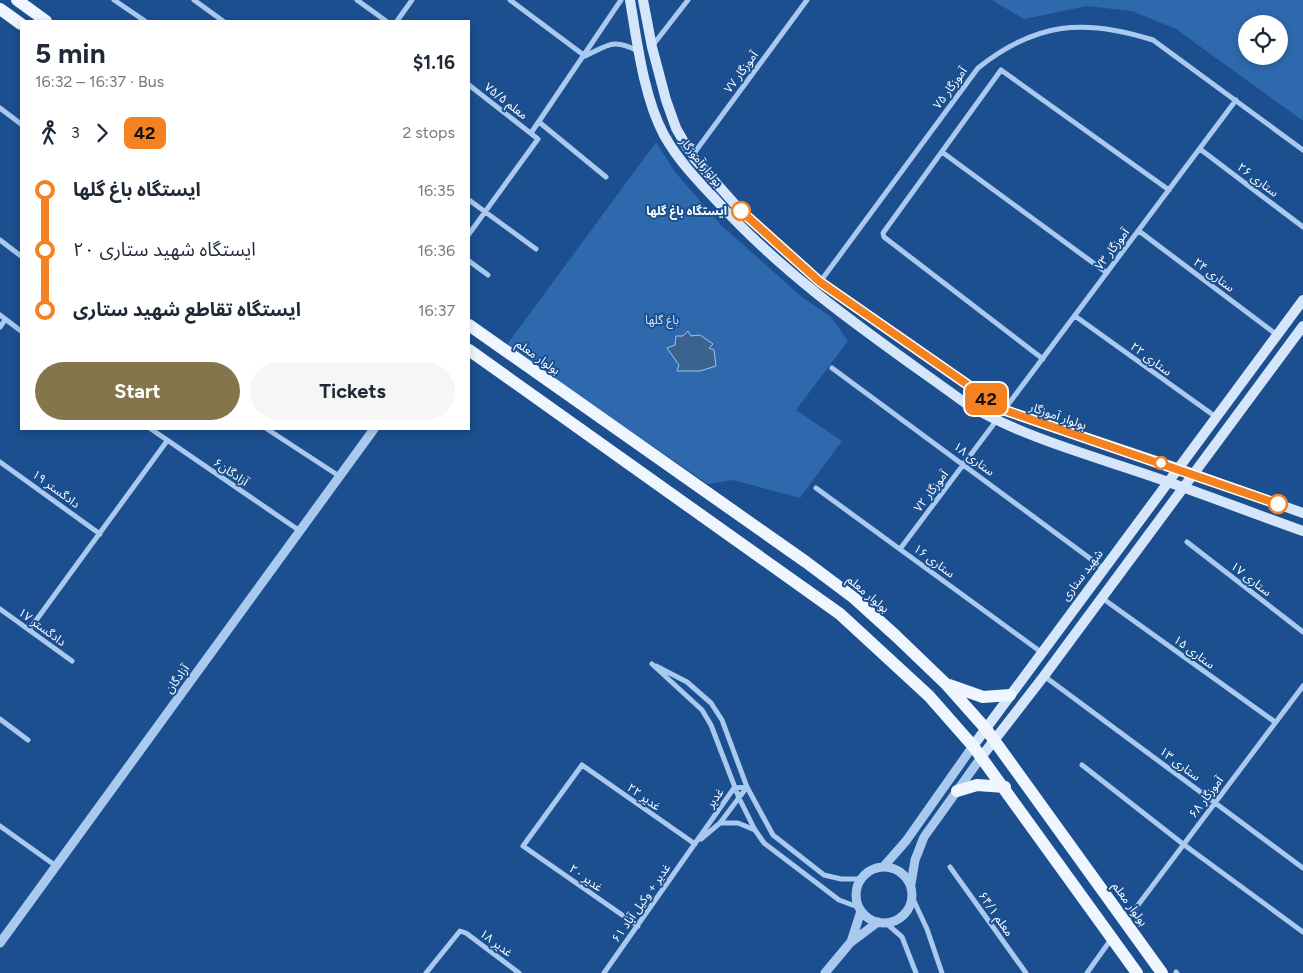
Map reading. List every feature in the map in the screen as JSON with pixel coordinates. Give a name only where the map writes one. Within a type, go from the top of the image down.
[{"type":"main road","points":[[17,0],[45,20]]},
{"type":"main road","name":"بولوار آموزگار","points":[[630,0],[639,52],[652,102],[664,134],[683,164],[733,219],[809,289],[968,404],[996,421],[1303,532]]},
{"type":"main road","name":"بولوار آموزگار","points":[[643,0],[652,47],[676,128],[692,156],[741,211],[820,282],[1004,410],[1177,468],[1303,513]]},
{"type":"main road","points":[[0,9],[20,23]]},
{"type":"main road","name":"شهید ستاری","points":[[973,746],[1303,300]]},
{"type":"main road","name":"بولوار معلم","points":[[470,326],[854,598],[947,684],[995,739],[1162,973]]},
{"type":"main road","points":[[982,756],[1044,676],[1303,326]]},
{"type":"main road","points":[[470,351],[840,614],[929,696],[982,756],[1137,973]]},
{"type":"main road","points":[[947,684],[983,697],[1010,695]]},
{"type":"main road","points":[[957,791],[977,785],[1005,787]]},
{"type":"street","points":[[114,0],[144,20]]},
{"type":"street","points":[[194,0],[222,20]]},
{"type":"street","points":[[357,0],[385,20]]},
{"type":"street","points":[[398,20],[412,0]]},
{"type":"street","points":[[510,0],[585,56]]},
{"type":"street","points":[[470,233],[538,139],[531,133],[585,56],[621,0]]},
{"type":"street","points":[[652,47],[688,0]]},
{"type":"street","name":"۷۷ آموزگار","points":[[692,156],[807,0]]},
{"type":"street","name":"آموزگار ۷۵","points":[[820,282],[978,68],[1012,43],[1045,31],[1079,26],[1124,31],[1153,40],[1303,150]]},
{"type":"street","points":[[585,56],[611,44],[622,43],[639,52]]},
{"type":"street","points":[[1043,359],[884,237],[884,230],[1002,70],[1169,190]]},
{"type":"street","name":"معلم ۷۵/۵","points":[[470,86],[531,133]]},
{"type":"street","name":"۷۳ آموزگار","points":[[1004,410],[1236,100]]},
{"type":"street","points":[[0,108],[20,123]]},
{"type":"street","points":[[539,122],[606,176]]},
{"type":"street","name":"ستاری ۲۶","points":[[1200,149],[1303,227]]},
{"type":"street","points":[[942,152],[1107,273]]},
{"type":"street","points":[[470,201],[536,249]]},
{"type":"street","name":"ستاری ۲۴","points":[[1139,231],[1277,335]]},
{"type":"street","points":[[0,240],[20,255]]},
{"type":"street","points":[[470,262],[488,275]]},
{"type":"street","points":[[0,316],[20,330]]},
{"type":"street","name":"ستاری ۲۲","points":[[1075,316],[1216,417]]},
{"type":"street","points":[[0,327],[5,320]]},
{"type":"street","name":"ستاری ۱۸","points":[[832,368],[1103,568]]},
{"type":"street","name":"۷۲ آموزگار","points":[[900,549],[996,421]]},
{"type":"street","name":"آزادگان۶","points":[[153,430],[300,531]]},
{"type":"street","points":[[269,430],[340,476]]},
{"type":"street","name":"آزادگان","points":[[0,943],[373,430]]},
{"type":"street","points":[[29,630],[167,441]]},
{"type":"street","name":"دادگستر ۱۹","points":[[0,462],[100,534]]},
{"type":"street","name":"ستاری ۱۶","points":[[816,488],[1041,652]]},
{"type":"street","name":"ستاری ۱۷","points":[[1187,542],[1303,632]]},
{"type":"street","name":"ستاری ۱۵","points":[[1102,598],[1275,722]]},
{"type":"street","name":"دادگستر ۱۷","points":[[0,609],[72,661]]},
{"type":"street","points":[[860,879],[841,879],[824,874],[773,835],[747,787],[722,720],[711,703],[687,682],[652,664],[702,710],[711,725],[734,788],[755,830],[764,843],[840,900],[860,909],[902,937],[916,973]]},
{"type":"street","name":"ستاری ۱۳","points":[[1044,676],[1303,868]]},
{"type":"street","name":"آموزگار ۶۸","points":[[1126,921],[1303,686]]},
{"type":"street","points":[[0,719],[28,740]]},
{"type":"street","name":"شهید ستاری","points":[[884,866],[906,841],[973,746]]},
{"type":"street","points":[[942,973],[927,929],[913,899],[911,884],[916,860],[924,838],[982,756]]},
{"type":"street","name":"غدیر ۲۲","points":[[522,846],[582,765],[695,844]]},
{"type":"street","points":[[1082,765],[1183,844],[1303,932]]},
{"type":"street","name":"غدیر","points":[[695,844],[734,788],[747,787]]},
{"type":"street","name":"غدیر","points":[[695,844],[720,823],[747,787]]},
{"type":"street","points":[[720,823],[738,823],[755,830]]},
{"type":"street","points":[[0,826],[56,866]]},
{"type":"street","name":"غدیر + وکیل آباد ۶۱","points":[[604,973],[695,844]]},
{"type":"street","name":"غدیر ۲۰","points":[[522,846],[638,926]]},
{"type":"street","points":[[850,943],[860,909],[856,898],[860,879],[870,870],[884,866],[900,871],[911,884]]},
{"type":"street","name":"معلم ۶۴/۱","points":[[950,866],[1026,973]]},
{"type":"street","points":[[827,972],[850,943],[882,923],[898,920],[908,911],[913,899]]},
{"type":"street","name":"غدیر ۱۸","points":[[426,973],[460,931],[466,933],[519,973]]},
{"type":"street","points":[[1087,973],[1112,938]]},
{"type":"green space","points":[[992,0],[1303,0],[1303,121],[1176,29],[1132,11],[1087,6],[1024,19]]},
{"type":"green space","name":"باغ گلها","points":[[656,142],[675,172],[721,225],[802,297],[831,317],[848,341],[796,410],[842,441],[800,498],[733,480],[708,484],[506,346]]},
{"type":"shaded area","points":[[688,331],[691,336],[700,335],[713,344],[709,348],[714,350],[716,366],[700,371],[677,371],[679,365],[667,348],[675,345],[676,336],[683,336]]},
{"type":"bus line","name":"42","points":[[741,211],[820,282],[979,395],[1004,410],[1278,504]]},
{"type":"place","name":"ایستگاه باغ گلها","points":[[741,211]]}]
